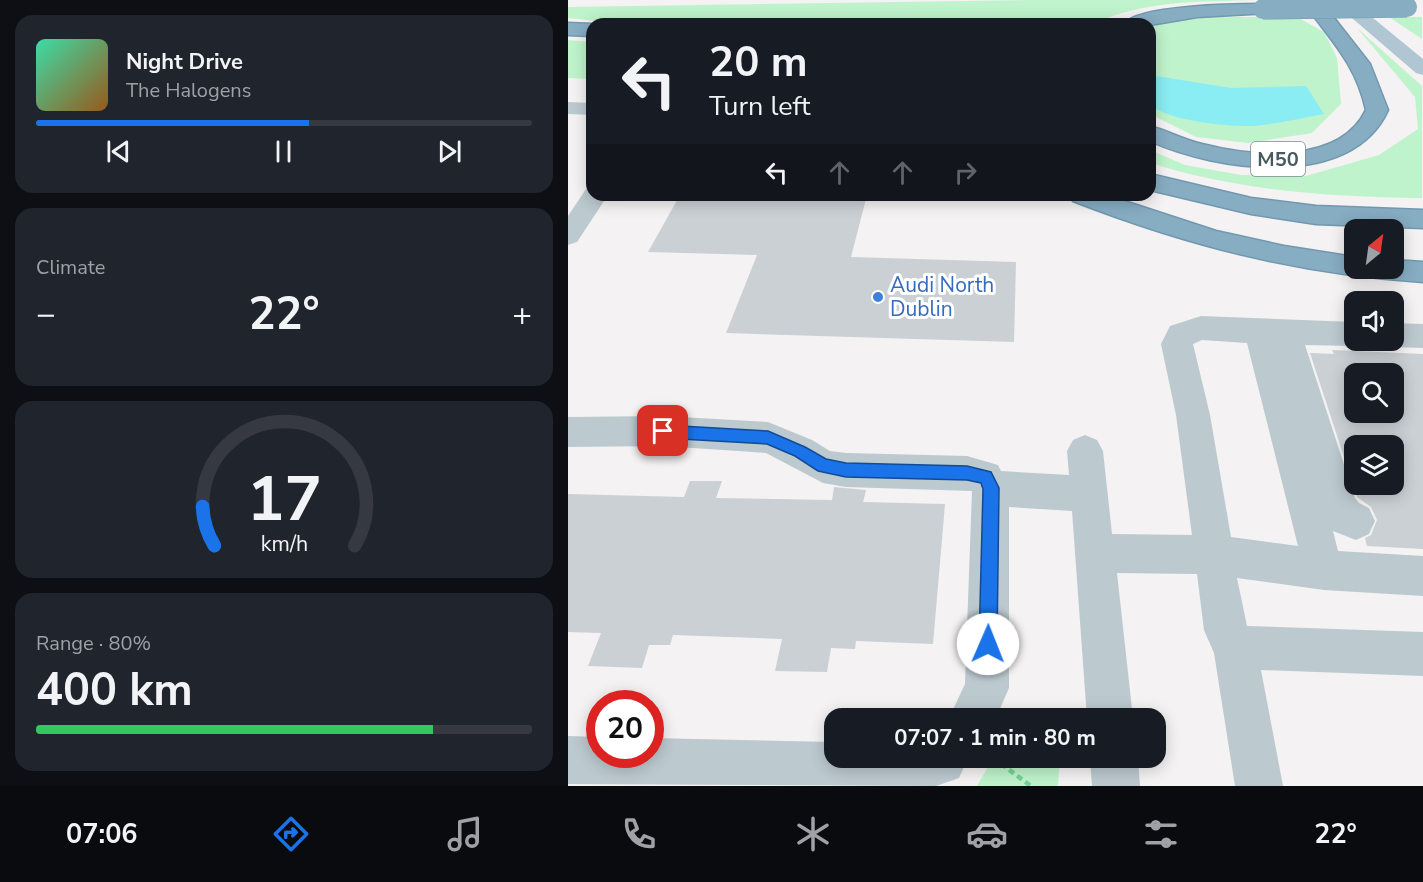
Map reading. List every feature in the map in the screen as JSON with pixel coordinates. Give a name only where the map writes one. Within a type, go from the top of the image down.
[{"type":"highway","name":"M50","points":[[1156,136],[1207,153],[1266,160],[1313,156],[1343,145],[1366,129],[1377,110],[1372,85],[1363,67],[1335,27],[1311,0]]},
{"type":"highway","points":[[1148,18],[1186,11],[1415,7]]},
{"type":"highway","points":[[568,29],[586,30]]},
{"type":"highway","name":"M50","points":[[1156,183],[1251,206],[1316,215],[1423,219]]},
{"type":"highway","points":[[1099,201],[1215,241],[1298,261],[1344,266]]},
{"type":"highway","points":[[1404,271],[1423,272]]},
{"type":"main road","points":[[1340,0],[1423,69]]},
{"type":"street","points":[[1395,45],[1423,58]]},
{"type":"street","points":[[568,108],[586,108]]},
{"type":"street","points":[[568,236],[591,201]]},
{"type":"street","points":[[1259,786],[1235,647],[1225,630],[1194,416],[1177,344],[1182,335],[1201,328],[1273,333],[1344,334]]},
{"type":"street","points":[[1273,333],[1339,508],[1347,519],[1356,521]]},
{"type":"street","points":[[1273,333],[1324,570]]},
{"type":"street","points":[[1404,335],[1423,336]]},
{"type":"street","points":[[568,432],[663,431],[768,438],[800,451],[823,466],[846,470],[967,473],[985,477],[991,488],[987,688],[977,708]]},
{"type":"street","points":[[1085,451],[1109,708]]},
{"type":"street","points":[[991,488],[1089,494]]},
{"type":"street","points":[[1096,553],[1215,555],[1324,570],[1423,576]]},
{"type":"street","points":[[1235,647],[1423,654]]},
{"type":"street","points":[[568,760],[824,766]]},
{"type":"street","points":[[1115,768],[1116,786]]},
{"type":"path","points":[[1007,768],[1031,786]]},
{"type":"green space","points":[[1029,0],[1255,0],[1152,6],[1107,18],[586,18],[586,20],[568,18],[568,7]]},
{"type":"green space","points":[[1205,17],[1297,17],[1324,32],[1337,58],[1341,104],[1312,133],[1248,143],[1196,137],[1156,117],[1156,26]]},
{"type":"green space","points":[[1389,17],[1422,17],[1422,39]]},
{"type":"green space","points":[[1357,28],[1422,86],[1422,198],[1285,191],[1218,180],[1156,165],[1156,153],[1185,165],[1241,175],[1306,176],[1379,155],[1418,129],[1415,97]]},
{"type":"green space","points":[[568,40],[586,42],[586,79],[568,78]]},
{"type":"green space","points":[[987,768],[1059,768],[1058,786],[977,786]]},
{"type":"water","points":[[1156,76],[1231,88],[1306,86],[1324,114],[1254,126],[1215,124],[1184,119],[1156,108]]},
{"type":"building","name":"Audi North Dublin","points":[[677,201],[865,201],[851,257],[1016,262],[1014,342],[726,333],[757,255],[648,252]]},
{"type":"building","points":[[1332,350],[1423,354],[1423,549],[1367,546],[1365,538],[1371,535],[1377,520],[1371,507],[1356,495],[1404,495],[1404,435],[1344,435],[1344,457],[1310,353],[1334,354]]},
{"type":"building","points":[[690,481],[722,481],[716,498],[832,500],[834,487],[866,490],[863,502],[945,504],[933,644],[856,641],[855,649],[831,648],[827,672],[775,671],[782,639],[673,635],[670,645],[649,645],[642,668],[588,666],[601,633],[568,632],[568,494],[684,497]]},
{"type":"place","name":"Audi North Dublin","points":[[878,297]]},
{"type":"route","points":[[663,431],[768,438],[800,451],[823,466],[846,470],[967,473],[985,477],[991,488],[988,644]]}]
